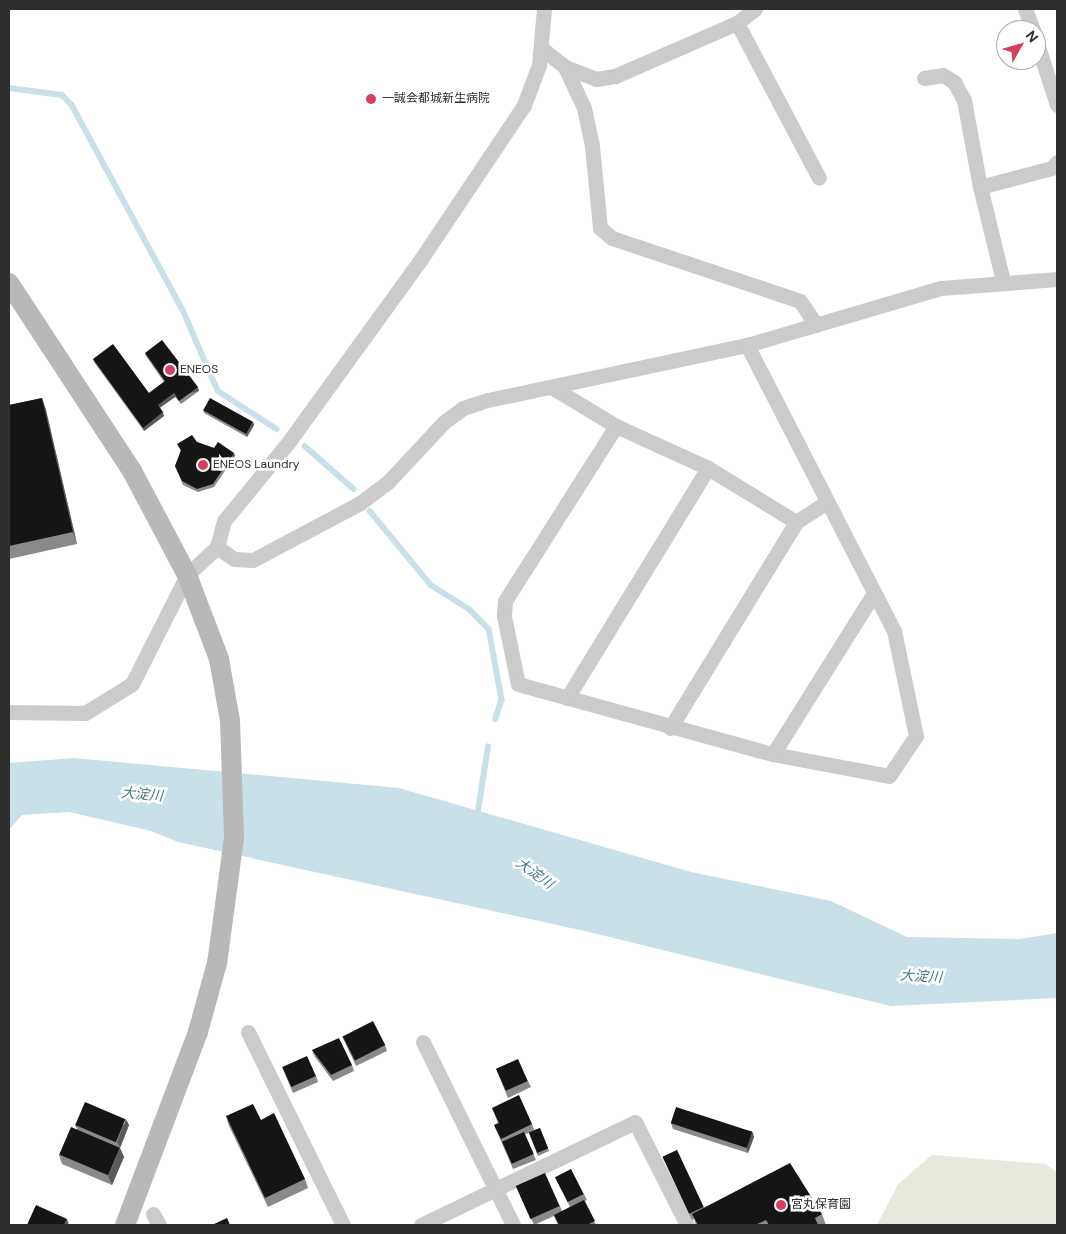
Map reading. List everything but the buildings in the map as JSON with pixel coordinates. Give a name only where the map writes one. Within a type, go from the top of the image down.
[{"type":"street","points":[[9,712],[85,713],[132,684],[187,575],[217,547],[224,521],[290,440],[419,262],[524,105],[541,48],[544,9]]},
{"type":"street","points":[[541,48],[565,67],[596,78],[615,76],[737,23],[755,9]]},
{"type":"street","points":[[737,23],[819,178]]},
{"type":"street","points":[[565,67],[584,108],[592,146],[600,228],[612,238],[800,301],[816,325]]},
{"type":"street","points":[[1046,70],[1057,105]]},
{"type":"street","points":[[924,78],[943,76],[954,82],[964,100],[980,187],[1003,281]]},
{"type":"street","points":[[980,187],[1052,168],[1057,162]]},
{"type":"street","points":[[217,547],[234,559],[253,560],[360,503],[388,482],[463,408],[747,345],[941,288],[1003,281],[1057,279]]},
{"type":"street","points":[[9,284],[132,471],[187,575],[219,659],[230,721],[234,838],[217,963],[198,1032],[125,1225]]},
{"type":"street","points":[[616,426],[505,602],[504,616],[518,684],[670,728],[773,754],[888,776],[897,767],[916,736],[894,631],[747,345]]},
{"type":"street","points":[[553,388],[616,426],[708,468],[796,522]]},
{"type":"street","points":[[568,698],[708,468]]},
{"type":"street","points":[[670,728],[796,522],[827,502]]},
{"type":"street","points":[[773,754],[874,593]]},
{"type":"street","points":[[248,1032],[343,1225]]},
{"type":"street","points":[[423,1042],[513,1225]]},
{"type":"street","points":[[422,1225],[635,1122],[686,1225]]},
{"type":"shaded area","points":[[932,1155],[1045,1164],[1057,1172],[1057,1225],[877,1225],[898,1184]]},
{"type":"water","name":"大淀川","points":[[74,758],[399,788],[691,872],[831,901],[907,937],[1020,939],[1057,933],[1057,998],[891,1006],[589,932],[178,842],[151,831],[69,812],[22,815],[9,830],[9,763]]},
{"type":"waterway","points":[[9,88],[62,95],[72,105],[183,310],[218,391],[277,429]]},
{"type":"waterway","points":[[305,446],[354,489]]},
{"type":"waterway","points":[[370,511],[431,585],[469,609],[489,629],[502,700],[496,719]]},
{"type":"waterway","points":[[477,817],[488,747]]},
{"type":"place","name":"一誠会都城新生病院","points":[[371,99]]},
{"type":"place","name":"ENEOS","points":[[170,370]]},
{"type":"place","name":"ENEOS Laundry","points":[[203,465]]},
{"type":"place","name":"宮丸保育園","points":[[781,1205]]}]
